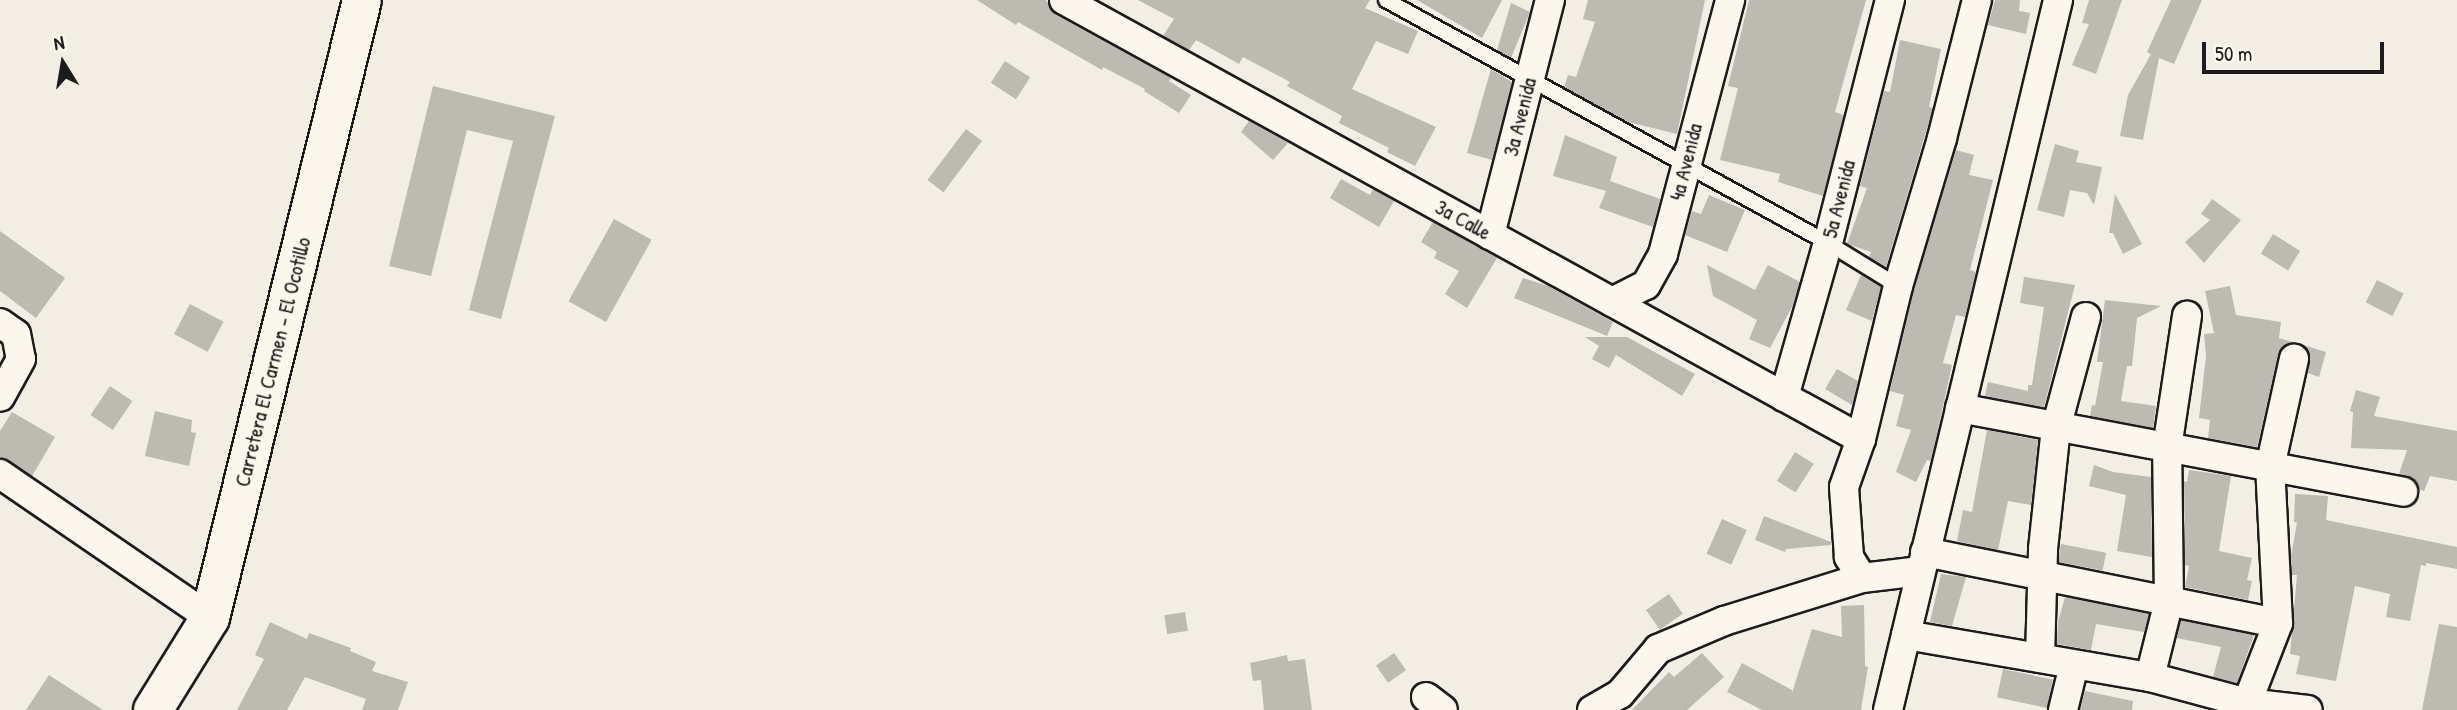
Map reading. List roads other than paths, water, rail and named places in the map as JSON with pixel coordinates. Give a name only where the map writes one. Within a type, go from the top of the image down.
[{"type":"main road","name":"Carretera El Carmen - El Ocotillo","points":[[153,710],[210,618],[362,0]]},
{"type":"street","name":"3a Calle","points":[[1064,0],[1861,439]]},
{"type":"street","name":"3a Avenida","points":[[1490,235],[1550,0]]},
{"type":"street","name":"4a Avenida","points":[[1612,302],[1646,285],[1663,254],[1730,0]]},
{"type":"street","name":"5a Avenida","points":[[1784,397],[1828,243],[1890,0]]},
{"type":"street","points":[[1862,578],[1849,557],[1844,487],[1861,439],[1898,286],[1942,138],[1977,0]]},
{"type":"street","points":[[1888,710],[2058,0]]},
{"type":"street","points":[[2150,677],[2169,601],[2167,448],[2187,316]]},
{"type":"street","points":[[2040,658],[2043,549],[2056,428],[2086,317]]},
{"type":"street","points":[[0,323],[16,334],[21,359],[0,397]]},
{"type":"street","points":[[2230,704],[2278,623],[2270,467],[2294,359]]},
{"type":"street","points":[[1960,408],[2403,492]]},
{"type":"street","points":[[0,474],[210,618]]},
{"type":"street","points":[[1592,710],[1620,694],[1658,649],[1724,621],[1923,562],[2043,575],[2278,623]]},
{"type":"street","points":[[1906,635],[2150,677],[2230,704],[2308,710]]},
{"type":"street","points":[[2063,710],[2074,665]]},
{"type":"lane","points":[[1386,0],[1828,243],[1898,286]]}]
